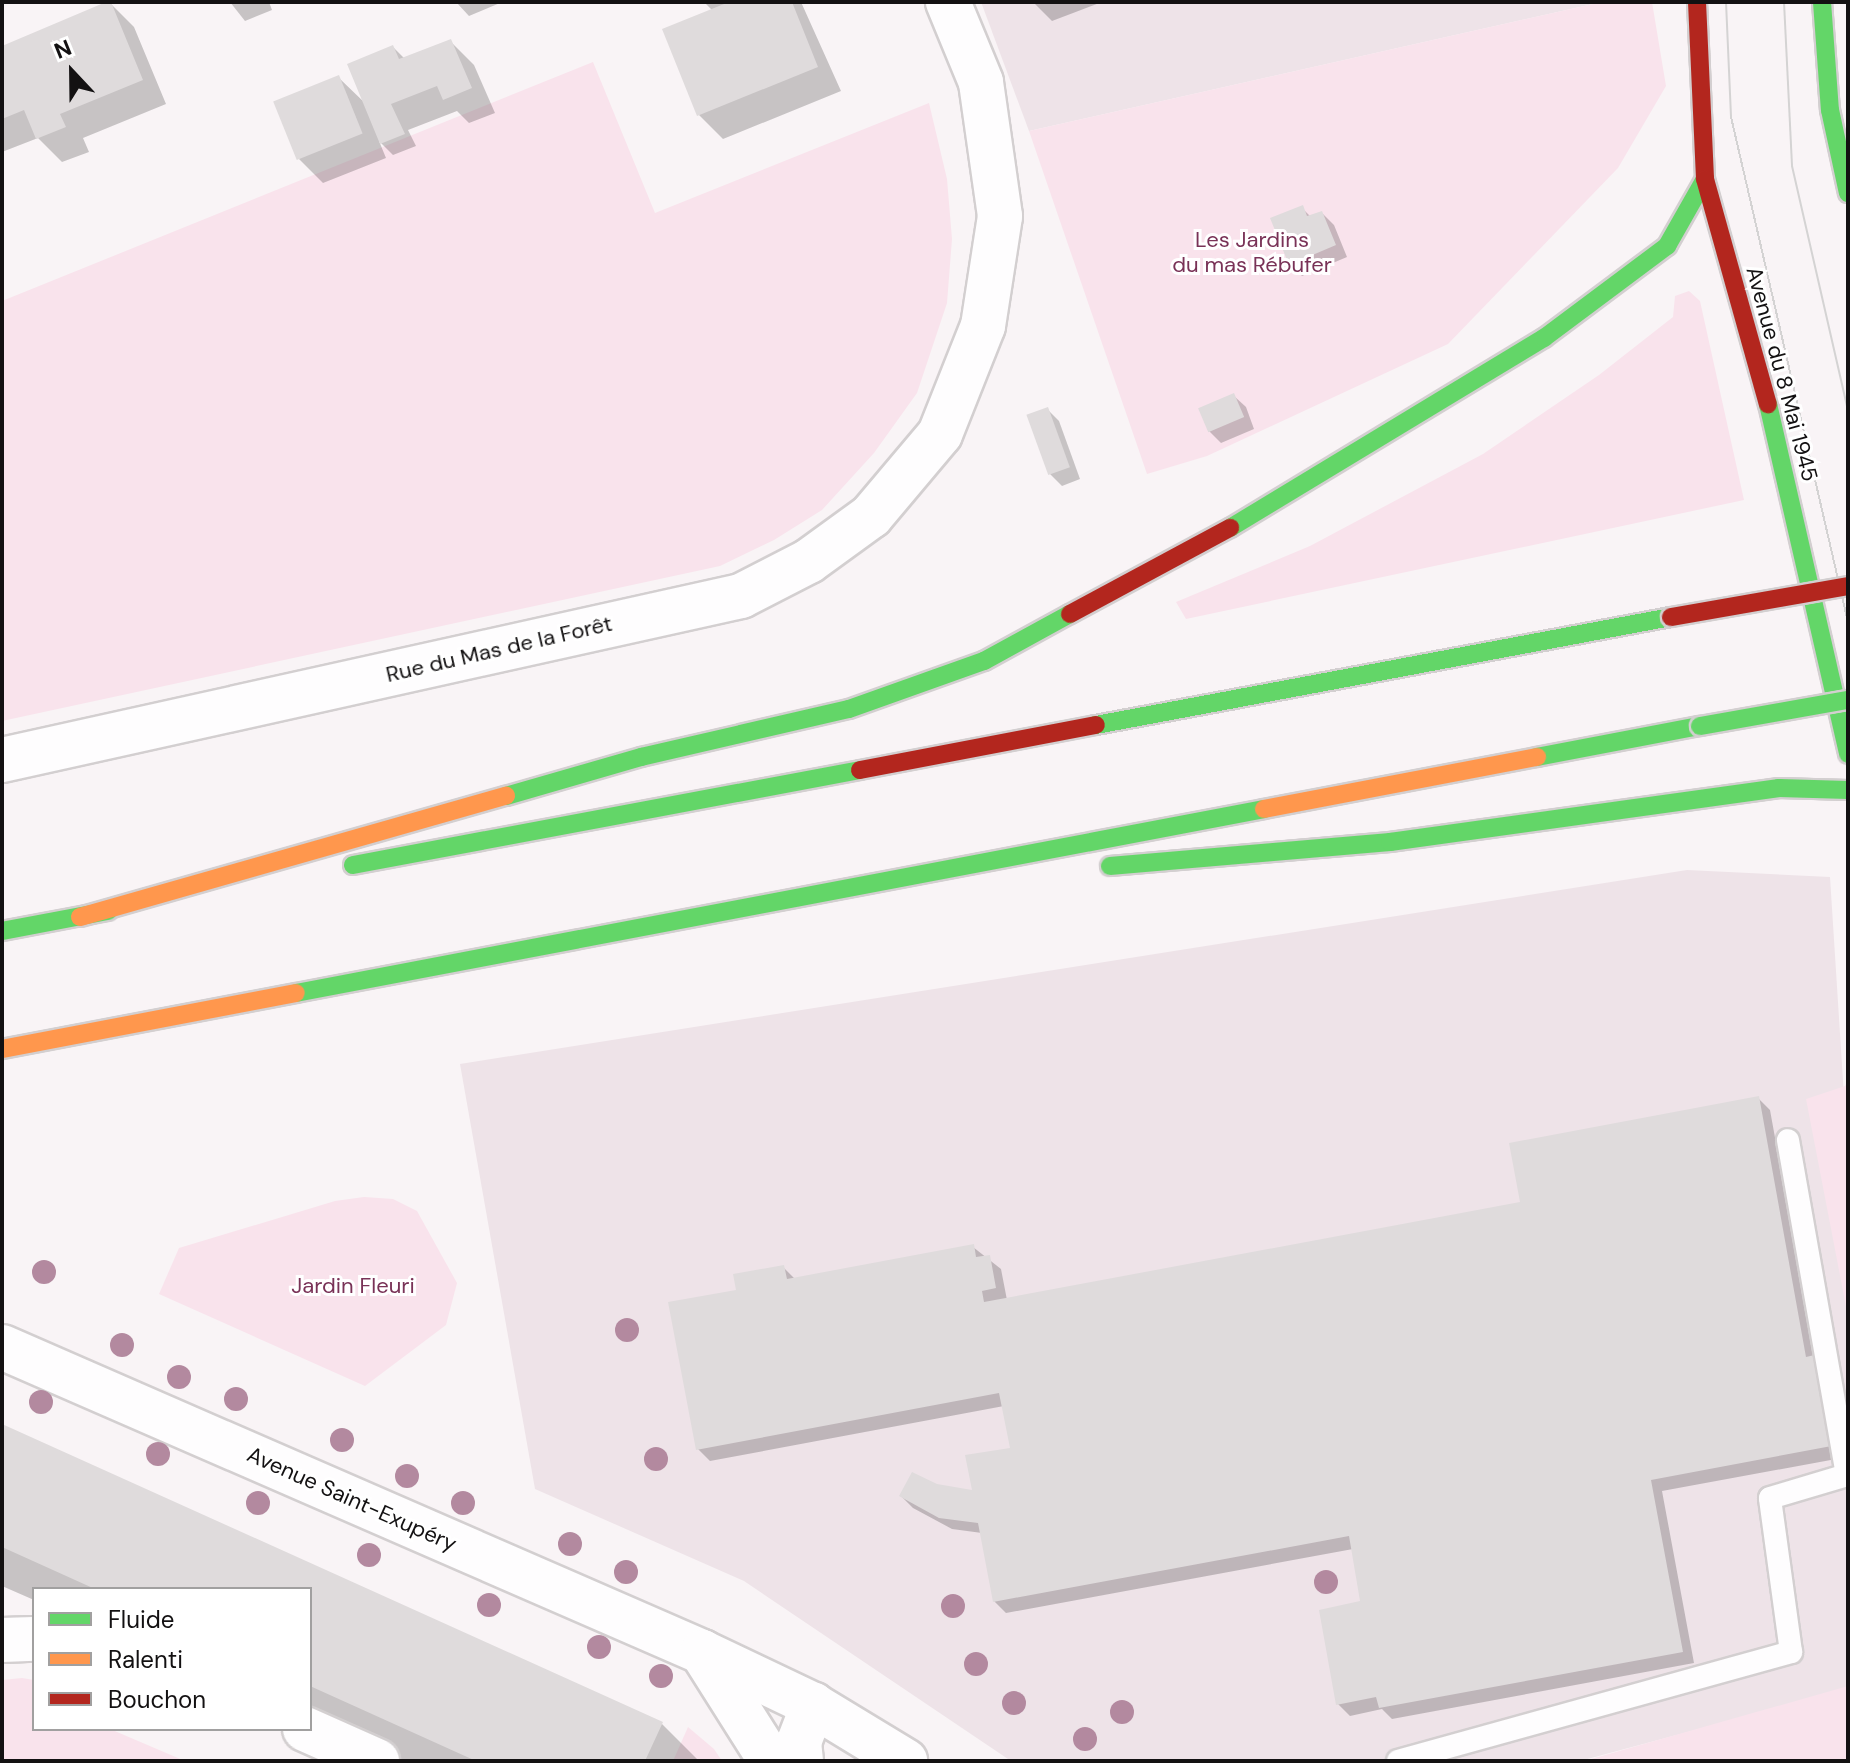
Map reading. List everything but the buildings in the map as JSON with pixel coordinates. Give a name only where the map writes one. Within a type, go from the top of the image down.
[{"type":"main road","name":"Avenue du 8 Mai 1945","points":[[1697,2],[1705,179],[1770,410],[1848,754]]},
{"type":"main road","points":[[1822,2],[1830,110],[1848,193]]},
{"type":"main road","points":[[80,917],[641,757],[849,709],[984,661],[1271,505],[1544,338],[1667,246],[1705,179]]},
{"type":"main road","points":[[330,870],[1848,586]]},
{"type":"main road","points":[[2,1049],[1848,700]]},
{"type":"main road","points":[[1089,867],[1390,842],[1779,788],[1848,790]]},
{"type":"main road","points":[[884,884],[1042,871]]},
{"type":"main road","points":[[2,931],[298,876]]},
{"type":"street","name":"Rue du Mas de la Forêt","points":[[2,760],[741,596],[809,561],[871,516],[940,434],[983,326],[1000,216],[981,82],[948,2]]},
{"type":"street","name":"Avenue Saint-Exupéry","points":[[2,1347],[702,1652],[813,1705],[905,1761]]},
{"type":"street","points":[[2,1640],[32,1639]]},
{"type":"street","points":[[702,1652],[771,1761]]},
{"type":"street","points":[[801,1761],[799,1742],[813,1705]]},
{"type":"street","points":[[310,1731],[377,1761]]},
{"type":"lane","points":[[1398,1761],[1791,1652],[1770,1498],[1847,1475],[1788,1140]]},
{"type":"shaded area","points":[[981,2],[1602,2],[1029,131]]},
{"type":"shaded area","points":[[1687,870],[1830,877],[1848,1159],[1848,1689],[1580,1761],[1011,1761],[744,1581],[535,1489],[460,1064]]},
{"type":"green space","name":"Les Jardins du mas Rébufer","points":[[1602,2],[1652,2],[1666,86],[1618,168],[1448,344],[1207,456],[1147,474],[1029,131]]},
{"type":"green space","points":[[593,62],[655,213],[929,103],[947,179],[952,239],[947,303],[917,393],[874,453],[822,510],[774,540],[720,566],[2,721],[2,301]]},
{"type":"green space","points":[[1689,291],[1700,301],[1744,500],[1186,619],[1176,602],[1310,546],[1483,454],[1599,375],[1673,317],[1675,296]]},
{"type":"green space","points":[[1848,1080],[1848,1317],[1806,1099],[1845,1086]]},
{"type":"green space","name":"Jardin Fleuri","points":[[364,1197],[393,1199],[417,1211],[457,1283],[446,1325],[365,1386],[159,1294],[179,1248],[335,1201]]},
{"type":"green space","points":[[2,1680],[32,1680],[32,1731],[115,1731],[185,1761],[2,1761]]},
{"type":"green space","points":[[1848,1686],[1848,1761],[1584,1761]]},
{"type":"green space","points":[[688,1727],[714,1749],[722,1761],[673,1761]]},
{"type":"tram line","points":[[1726,2],[1731,117],[1848,622]]},
{"type":"tram line","points":[[1784,2],[1792,166],[1848,411]]},
{"type":"traffic: fast","points":[[1822,2],[1830,110],[1848,193]]},
{"type":"traffic: fast","points":[[1230,528],[1544,338],[1667,246],[1705,179]]},
{"type":"traffic: fast","points":[[1768,404],[1848,754]]},
{"type":"traffic: fast","points":[[506,796],[641,757],[849,709],[984,661],[1070,614]]},
{"type":"traffic: fast","points":[[1096,725],[1671,617]]},
{"type":"traffic: fast","points":[[1700,726],[1848,700]]},
{"type":"traffic: fast","points":[[1537,757],[1700,726]]},
{"type":"traffic: fast","points":[[353,865],[860,770]]},
{"type":"traffic: fast","points":[[1110,866],[1390,842],[1779,788],[1848,790]]},
{"type":"traffic: fast","points":[[296,993],[1264,809]]},
{"type":"traffic: fast","points":[[2,931],[108,911]]},
{"type":"traffic: slow","points":[[1264,809],[1537,757]]},
{"type":"traffic: slow","points":[[80,917],[506,796]]},
{"type":"traffic: slow","points":[[2,1049],[296,993]]},
{"type":"traffic: jam","points":[[1697,2],[1705,179],[1768,404]]},
{"type":"traffic: jam","points":[[1070,614],[1230,528]]},
{"type":"traffic: jam","points":[[1671,617],[1848,586]]},
{"type":"traffic: jam","points":[[860,770],[1096,725]]}]
